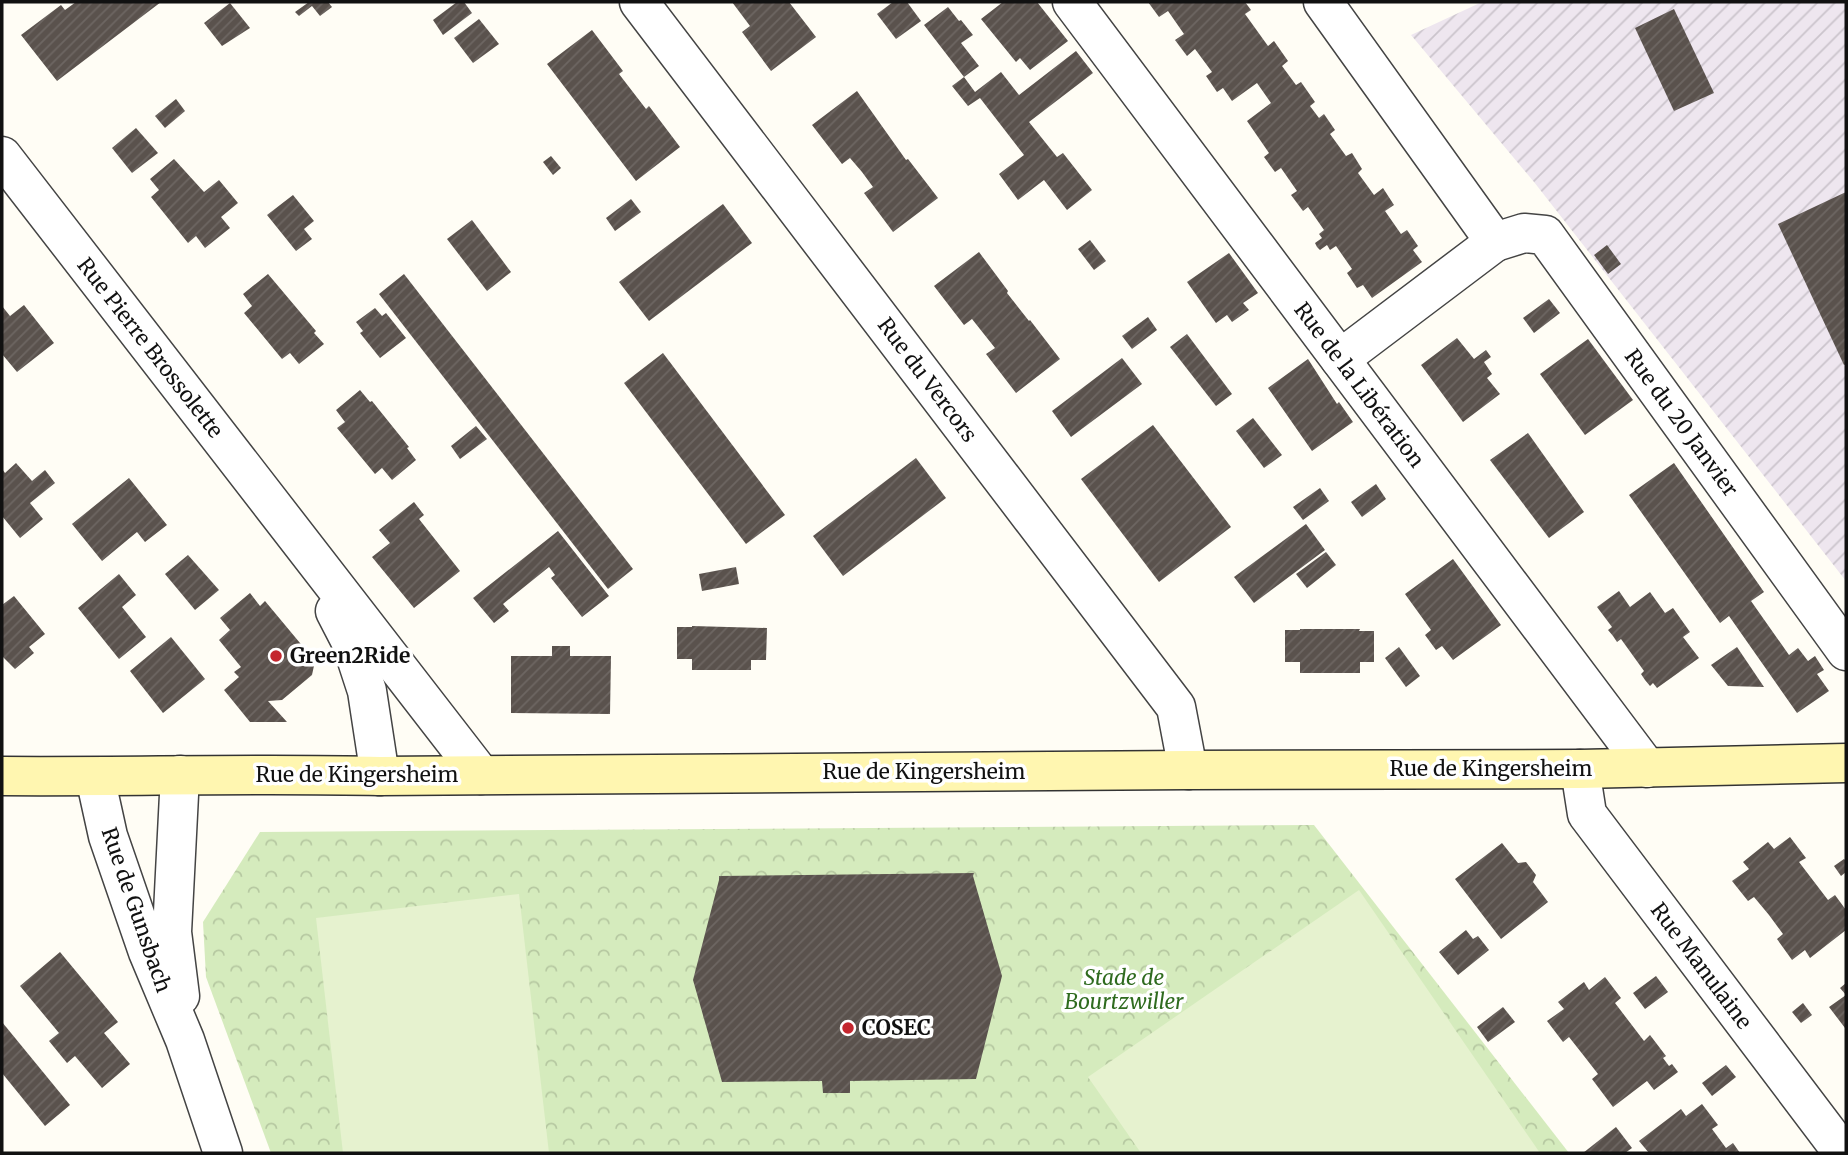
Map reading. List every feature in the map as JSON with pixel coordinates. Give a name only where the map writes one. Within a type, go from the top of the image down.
[{"type":"main road","name":"Rue de Kingersheim","points":[[2,776],[1580,769],[1846,763]]},
{"type":"street","name":"Rue du Vercors","points":[[639,2],[1176,707],[1188,770]]},
{"type":"street","name":"Rue de la Libération","points":[[1072,2],[1647,768]]},
{"type":"street","points":[[1323,2],[1495,242]]},
{"type":"street","name":"Rue Pierre Brossolette","points":[[2,156],[481,775]]},
{"type":"street","name":"Rue du 20 Janvier","points":[[1340,359],[1495,242],[1524,233],[1545,235],[1846,651]]},
{"type":"street","name":"Rue Pierre Brossolette","points":[[299,541],[351,642],[366,691],[380,776]]},
{"type":"street","name":"Rue Manulaine","points":[[1580,769],[1587,814],[1843,1153]]},
{"type":"street","name":"Rue de Gunsbach","points":[[180,775],[172,932],[185,1040]]},
{"type":"street","name":"Rue de Gunsbach","points":[[95,777],[112,849],[148,953],[185,1040],[223,1153]]},
{"type":"shaded area","points":[[1482,2],[1846,2],[1846,581],[1534,182],[1411,35]]},
{"type":"green space","name":"Stade de Bourtzwiller","points":[[1314,825],[1569,1153],[271,1153],[206,977],[203,922],[260,832]]},
{"type":"green space","points":[[1359,890],[1540,1153],[1141,1153],[1088,1077]]},
{"type":"green space","points":[[519,894],[549,1153],[343,1153],[316,918]]},
{"type":"building","points":[[76,2],[161,2],[57,81],[21,35],[61,5],[65,10]]},
{"type":"building","points":[[309,2],[328,2],[332,7],[320,16],[312,6],[299,16],[295,12]]},
{"type":"building","points":[[457,2],[464,2],[472,13],[443,35],[433,20]]},
{"type":"building","points":[[732,2],[789,2],[816,37],[771,71],[742,32],[750,26]]},
{"type":"building","points":[[893,2],[907,2],[921,21],[896,39],[877,14]]},
{"type":"building","points":[[1003,2],[1037,2],[1068,41],[1030,70],[1020,58],[1016,62],[981,19]]},
{"type":"building","points":[[1148,2],[1245,2],[1251,10],[1245,14],[1268,46],[1274,41],[1288,61],[1282,66],[1296,85],[1301,82],[1315,102],[1310,106],[1319,118],[1324,114],[1335,130],[1330,134],[1346,156],[1352,153],[1362,169],[1358,173],[1374,195],[1383,188],[1394,205],[1385,211],[1401,234],[1407,230],[1418,246],[1413,250],[1422,262],[1372,298],[1363,285],[1357,288],[1347,273],[1352,269],[1336,246],[1330,250],[1327,245],[1320,250],[1317,247],[1315,243],[1322,238],[1319,234],[1324,230],[1308,207],[1303,211],[1291,195],[1297,191],[1281,168],[1275,172],[1264,157],[1269,153],[1247,121],[1271,103],[1257,83],[1232,101],[1223,88],[1217,92],[1206,76],[1212,72],[1195,49],[1187,56],[1175,40],[1184,34],[1168,11],[1159,17]]},
{"type":"building","points":[[230,3],[250,28],[222,46],[204,23]]},
{"type":"building","points":[[948,7],[973,35],[961,43],[979,66],[964,77],[924,25]]},
{"type":"building","points":[[1674,9],[1714,93],[1674,111],[1635,28]]},
{"type":"building","points":[[479,19],[499,44],[473,63],[454,38]]},
{"type":"building","points":[[592,30],[623,71],[619,74],[646,109],[649,106],[680,147],[636,181],[547,64]]},
{"type":"building","points":[[1076,51],[1093,73],[1029,122],[1057,157],[1063,153],[1092,190],[1067,210],[1044,180],[1018,200],[999,174],[1024,155],[980,98],[968,106],[952,86],[964,77],[975,92],[1001,72],[1019,95]]},
{"type":"building","points":[[857,91],[906,160],[908,159],[938,198],[893,232],[864,193],[873,187],[862,172],[850,158],[842,164],[812,125]]},
{"type":"building","points":[[176,99],[185,111],[165,128],[155,116]]},
{"type":"building","points":[[136,128],[158,153],[132,173],[112,148]]},
{"type":"building","points":[[551,156],[561,168],[553,175],[543,162]]},
{"type":"building","points":[[174,159],[204,192],[219,180],[238,203],[221,217],[230,228],[205,248],[196,236],[188,243],[151,197],[159,190],[150,179]]},
{"type":"building","points":[[1846,192],[1846,364],[1844,365],[1778,224]]},
{"type":"building","points":[[293,195],[314,221],[304,229],[312,239],[296,251],[267,215]]},
{"type":"building","points":[[631,199],[641,212],[615,231],[606,218]]},
{"type":"building","points":[[723,204],[752,243],[649,321],[619,282]]},
{"type":"building","points":[[472,220],[511,272],[487,291],[447,239]]},
{"type":"building","points":[[1090,240],[1106,261],[1094,270],[1078,249]]},
{"type":"building","points":[[1607,245],[1621,264],[1608,274],[1594,255]]},
{"type":"building","points":[[979,252],[1007,293],[1060,359],[1016,393],[986,354],[995,348],[972,319],[964,325],[934,286]]},
{"type":"building","points":[[1229,253],[1258,293],[1243,303],[1249,310],[1232,322],[1227,315],[1216,323],[1187,282]]},
{"type":"building","points":[[268,274],[324,344],[299,364],[290,353],[282,359],[244,313],[252,306],[243,294]]},
{"type":"building","points":[[404,274],[633,569],[608,589],[379,294]]},
{"type":"building","points":[[1549,299],[1560,313],[1534,333],[1523,318]]},
{"type":"building","points":[[24,305],[54,343],[17,372],[2,354],[2,306],[10,316]]},
{"type":"building","points":[[375,308],[382,316],[386,313],[406,338],[380,358],[360,333],[363,331],[356,322]]},
{"type":"building","points":[[1148,317],[1157,330],[1132,349],[1122,336]]},
{"type":"building","points":[[1187,334],[1232,394],[1216,406],[1170,347]]},
{"type":"building","points":[[1457,338],[1474,359],[1486,350],[1491,357],[1484,362],[1492,374],[1487,378],[1500,394],[1463,422],[1421,365]]},
{"type":"building","points":[[1588,339],[1633,400],[1585,435],[1540,374]]},
{"type":"building","points":[[663,353],[785,515],[746,544],[624,383]]},
{"type":"building","points":[[1122,358],[1142,384],[1071,437],[1052,411]]},
{"type":"building","points":[[1308,359],[1337,404],[1339,402],[1353,422],[1312,451],[1268,388]]},
{"type":"building","points":[[360,390],[409,447],[407,448],[416,460],[392,480],[382,468],[375,474],[337,428],[345,422],[336,410]]},
{"type":"building","points":[[1253,418],[1282,455],[1264,468],[1236,431]]},
{"type":"building","points":[[1153,425],[1231,527],[1159,582],[1081,479]]},
{"type":"building","points":[[476,426],[487,439],[460,459],[451,446]]},
{"type":"building","points":[[1528,433],[1584,512],[1549,538],[1490,460]]},
{"type":"building","points":[[916,458],[946,498],[843,576],[813,536]]},
{"type":"building","points":[[16,463],[32,481],[45,470],[55,483],[30,503],[43,519],[20,538],[2,516],[2,469],[5,473]]},
{"type":"building","points":[[1674,463],[1764,592],[1751,601],[1789,655],[1798,648],[1808,661],[1815,656],[1824,670],[1817,674],[1829,691],[1797,713],[1729,616],[1720,623],[1629,495]]},
{"type":"building","points":[[129,478],[167,525],[145,542],[137,532],[102,561],[72,524]]},
{"type":"building","points":[[1376,484],[1386,499],[1362,517],[1351,502]]},
{"type":"building","points":[[1320,488],[1329,501],[1303,520],[1293,507]]},
{"type":"building","points":[[414,502],[424,515],[419,519],[460,571],[414,608],[372,557],[390,543],[379,530]]},
{"type":"building","points":[[1306,524],[1325,550],[1254,603],[1234,577]]},
{"type":"building","points":[[558,531],[609,596],[582,617],[551,578],[555,575],[549,567],[503,604],[509,611],[494,623],[473,598]]},
{"type":"building","points":[[1326,552],[1336,565],[1307,588],[1296,574]]},
{"type":"building","points":[[188,555],[219,590],[195,610],[165,574]]},
{"type":"building","points":[[1453,559],[1501,625],[1453,660],[1442,646],[1436,650],[1425,635],[1431,630],[1405,594]]},
{"type":"building","points":[[736,567],[739,584],[702,591],[699,574]]},
{"type":"building","points":[[119,574],[136,595],[122,607],[146,637],[119,659],[78,608]]},
{"type":"building","points":[[1619,591],[1630,607],[1650,592],[1665,613],[1673,608],[1690,632],[1683,637],[1699,658],[1657,688],[1653,683],[1650,686],[1641,674],[1644,671],[1621,639],[1617,642],[1608,630],[1612,627],[1597,607]]},
{"type":"building","points":[[250,593],[260,606],[265,601],[315,661],[312,675],[282,700],[268,701],[287,722],[250,722],[224,690],[239,677],[234,672],[241,667],[219,640],[230,630],[220,618]]},
{"type":"building","points":[[14,596],[45,634],[29,647],[34,653],[15,669],[2,656],[2,605]]},
{"type":"building","points":[[677,627],[767,628],[766,660],[751,660],[751,670],[692,670],[692,659],[677,659]]},
{"type":"building","points":[[1285,630],[1374,631],[1374,662],[1360,662],[1360,673],[1300,673],[1300,662],[1285,662]]},
{"type":"building","points":[[171,637],[205,679],[163,713],[130,671]]},
{"type":"building","points":[[552,646],[570,646],[570,656],[611,656],[610,714],[511,713],[511,656],[552,656]]},
{"type":"building","points":[[1399,647],[1420,676],[1406,687],[1385,658]]},
{"type":"building","points":[[1737,647],[1764,687],[1728,686],[1711,665]]},
{"type":"building","points":[[1790,837],[1806,858],[1799,862],[1828,900],[1835,895],[1846,910],[1846,930],[1810,958],[1805,950],[1792,960],[1777,939],[1783,934],[1769,915],[1754,897],[1748,901],[1732,881],[1749,869],[1743,862],[1768,842],[1774,849]]},
{"type":"building","points":[[1502,843],[1518,863],[1526,862],[1536,875],[1533,882],[1548,902],[1501,939],[1455,879]]},
{"type":"building","points":[[1844,859],[1846,872],[1841,876],[1834,866]]},
{"type":"building","name":"COSEC","points":[[974,873],[1002,976],[976,1079],[850,1081],[850,1093],[823,1093],[822,1081],[722,1082],[693,980],[719,876]]},
{"type":"building","points":[[1466,930],[1473,939],[1478,936],[1489,950],[1458,975],[1439,952]]},
{"type":"building","points":[[60,952],[118,1022],[104,1033],[130,1064],[102,1088],[75,1056],[67,1063],[49,1041],[59,1033],[20,986]]},
{"type":"building","points":[[1656,976],[1668,992],[1645,1009],[1633,993]]},
{"type":"building","points":[[1605,977],[1621,998],[1615,1003],[1644,1041],[1650,1035],[1666,1056],[1663,1058],[1669,1066],[1672,1064],[1678,1072],[1654,1090],[1647,1081],[1613,1107],[1592,1079],[1598,1074],[1569,1037],[1563,1042],[1547,1021],[1564,1009],[1558,1002],[1584,982],[1589,990]]},
{"type":"building","points":[[1846,983],[1846,995],[1840,988]]},
{"type":"building","points":[[1846,995],[1846,1027],[1845,1028],[1829,1007]]},
{"type":"building","points":[[1803,1003],[1812,1015],[1801,1023],[1792,1012]]},
{"type":"building","points":[[1503,1007],[1515,1022],[1488,1042],[1477,1027]]},
{"type":"building","points":[[2,1022],[70,1105],[45,1126],[2,1073]]},
{"type":"building","points":[[1726,1065],[1736,1077],[1712,1096],[1702,1083]]},
{"type":"building","points":[[1702,1104],[1718,1125],[1712,1129],[1726,1148],[1733,1143],[1740,1153],[1649,1153],[1639,1141],[1681,1109],[1686,1116]]},
{"type":"building","points":[[1616,1127],[1632,1148],[1625,1153],[1583,1153]]},
{"type":"place","name":"Green2Ride","points":[[276,656]]},
{"type":"place","name":"COSEC","points":[[848,1028]]}]
